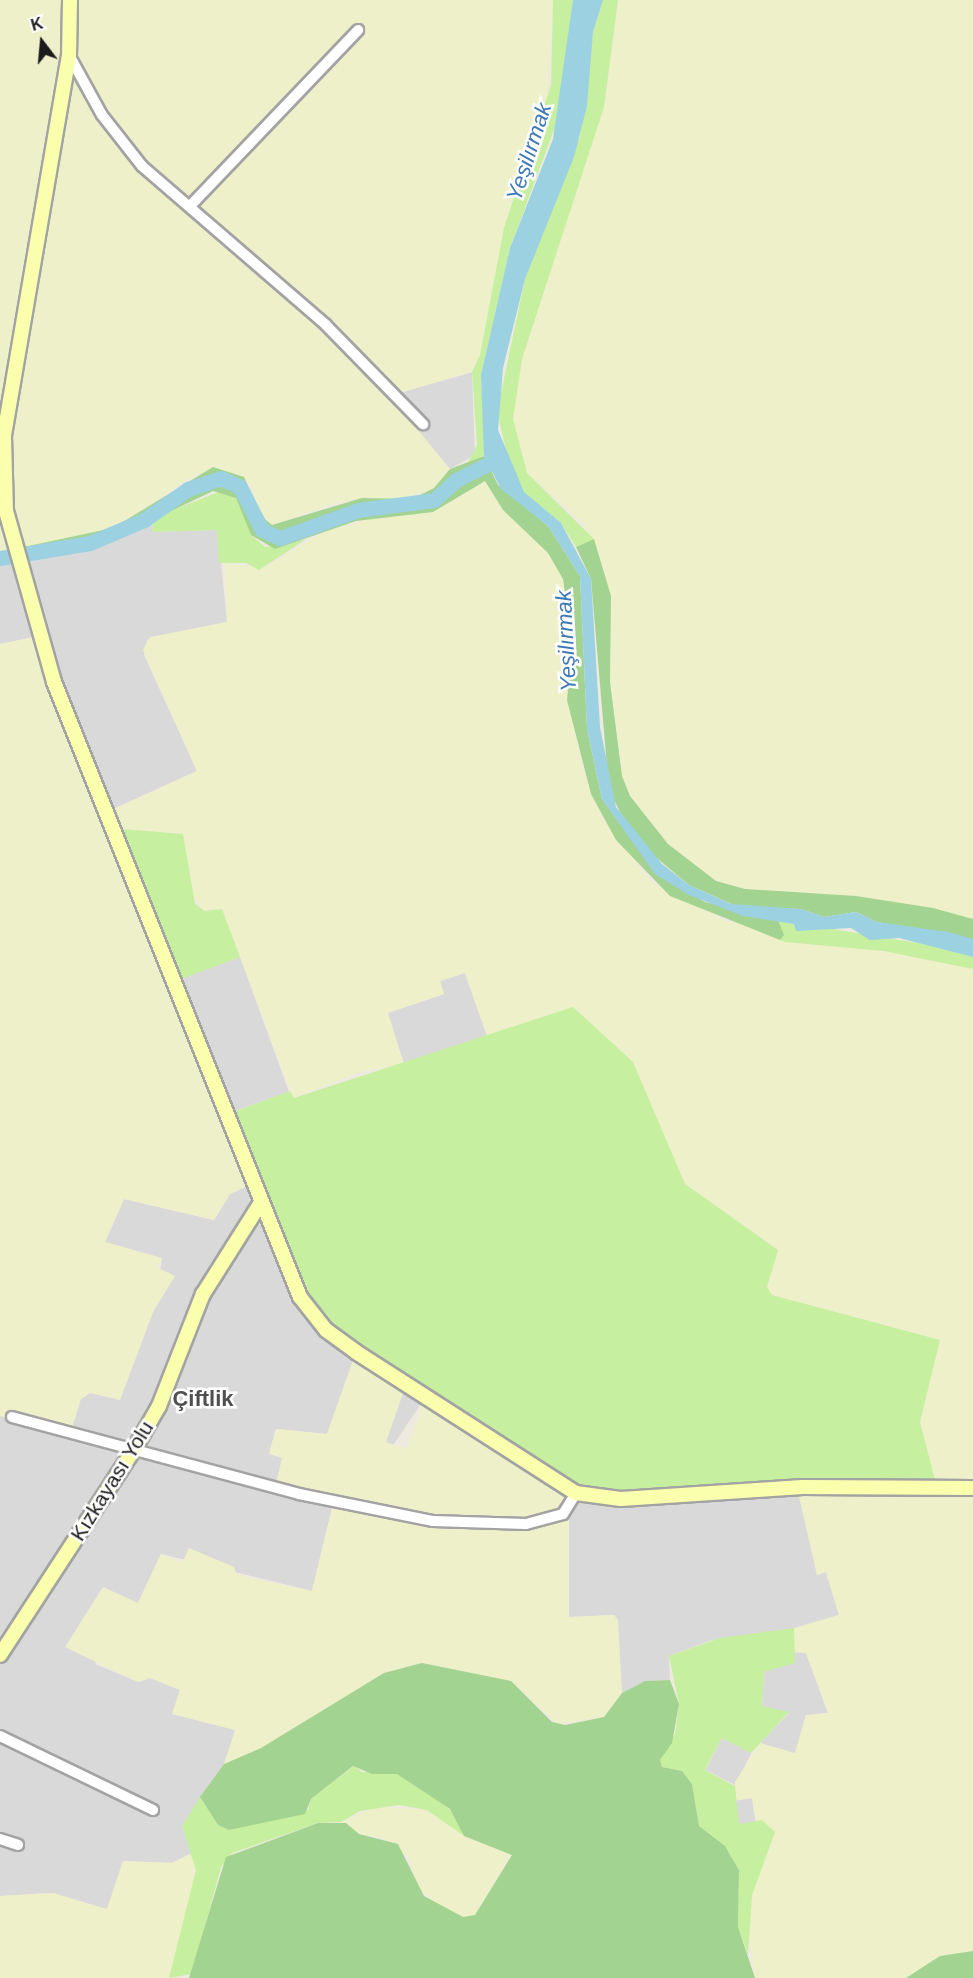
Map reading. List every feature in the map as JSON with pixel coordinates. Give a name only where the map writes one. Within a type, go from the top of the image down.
[{"type":"street","points":[[70,0],[69,55],[4,407],[2,482],[10,536],[54,682],[260,1204],[300,1297],[326,1330],[576,1493],[621,1499],[803,1487],[973,1488]]},
{"type":"street","points":[[192,205],[358,30]]},
{"type":"street","points":[[69,55],[122,143],[326,325],[423,424]]},
{"type":"street","name":"Kızkayası Yolu","points":[[0,1655],[136,1446],[159,1406],[217,1266],[260,1204]]},
{"type":"street","points":[[12,1417],[136,1446],[298,1494],[448,1523],[509,1526],[540,1521],[569,1510],[576,1493]]},
{"type":"street","points":[[0,1736],[153,1810]]},
{"type":"street","points":[[0,1839],[18,1845]]},
{"type":"shaded area","points":[[472,372],[475,455],[450,469],[394,401],[396,394]]},
{"type":"shaded area","points":[[152,521],[153,532],[218,530],[227,622],[147,640],[144,655],[197,771],[104,813],[39,636],[0,644],[0,565],[92,549]]},
{"type":"shaded area","points":[[240,957],[289,1091],[219,1117],[170,982]]},
{"type":"shaded area","points":[[465,973],[487,1036],[404,1064],[387,1013],[444,994],[440,981]]},
{"type":"shaded area","points":[[252,1184],[356,1352],[327,1434],[276,1429],[269,1453],[282,1457],[334,1500],[312,1591],[161,1554],[138,1603],[95,1664],[138,1682],[150,1678],[180,1690],[172,1714],[236,1730],[224,1764],[182,1826],[194,1852],[172,1863],[123,1861],[107,1910],[53,1893],[0,1896],[0,1416],[71,1431],[80,1399],[90,1393],[120,1399],[153,1312],[162,1259],[105,1242],[124,1199],[214,1220],[230,1194]]},
{"type":"shaded area","points":[[406,1385],[425,1398],[392,1448],[372,1435]]},
{"type":"shaded area","points":[[797,1487],[817,1574],[826,1572],[839,1615],[777,1635],[712,1640],[669,1656],[670,1680],[645,1681],[622,1693],[615,1615],[569,1617],[569,1510],[576,1493]]},
{"type":"shaded area","points":[[794,1652],[806,1653],[828,1713],[806,1715],[795,1754],[760,1743],[789,1713],[762,1707],[764,1671],[794,1663]]},
{"type":"shaded area","points":[[722,1738],[751,1753],[735,1785],[706,1770]]},
{"type":"shaded area","points":[[752,1798],[756,1822],[739,1824],[735,1801]]},
{"type":"green space","points":[[0,0],[553,0],[546,108],[504,228],[480,355],[472,372],[396,394],[394,401],[450,469],[434,488],[400,501],[363,498],[336,503],[272,525],[260,515],[251,484],[199,473],[113,528],[0,552]]},
{"type":"green space","points":[[553,0],[573,0],[557,122],[510,248],[481,375],[486,454],[467,464],[477,445],[472,372],[480,355],[504,228],[551,85]]},
{"type":"green space","points":[[603,0],[618,0],[604,107],[522,359],[513,419],[527,473],[594,539],[576,547],[561,523],[524,493],[511,470],[497,412],[525,279],[580,136],[593,32]]},
{"type":"green space","points":[[618,0],[973,0],[973,919],[856,896],[745,889],[716,881],[668,844],[630,796],[622,776],[610,682],[611,596],[585,525],[527,473],[513,419],[522,359],[604,107]]},
{"type":"green space","points":[[484,456],[498,485],[548,526],[580,576],[587,729],[602,799],[656,874],[705,902],[778,920],[784,935],[780,940],[670,896],[616,840],[591,794],[567,700],[572,642],[563,579],[548,553],[503,510],[485,481],[433,512],[356,521],[275,549],[251,535],[236,498],[213,491],[92,549],[0,565],[0,552],[113,528],[213,467],[244,477],[260,515],[272,525],[362,498],[412,499],[434,488],[450,469]]},
{"type":"green space","points":[[485,481],[503,510],[548,553],[563,579],[571,620],[570,711],[583,769],[601,816],[651,882],[726,921],[752,925],[785,942],[884,951],[973,969],[973,1951],[940,1956],[906,1978],[755,1978],[747,1919],[756,1878],[775,1832],[756,1822],[752,1798],[735,1800],[735,1782],[760,1743],[795,1753],[806,1715],[828,1713],[806,1653],[794,1652],[794,1628],[839,1615],[826,1572],[817,1575],[797,1487],[928,1466],[920,1422],[940,1340],[772,1295],[767,1287],[778,1250],[685,1184],[577,1008],[487,1036],[465,973],[440,981],[444,994],[388,1013],[404,1064],[361,1072],[293,1098],[222,909],[205,911],[191,895],[183,835],[111,828],[252,1184],[230,1194],[214,1220],[124,1199],[105,1242],[162,1258],[158,1268],[175,1276],[153,1312],[120,1400],[90,1393],[81,1399],[71,1431],[0,1416],[0,644],[39,636],[105,813],[197,771],[143,650],[150,637],[227,622],[225,563],[263,568],[326,531],[374,518],[433,512]]},
{"type":"green space","points":[[221,491],[236,498],[251,535],[265,547],[305,540],[259,570],[246,563],[219,563],[217,530],[153,532],[152,521],[168,512]]},
{"type":"green space","points":[[594,539],[611,596],[610,682],[622,776],[630,796],[668,844],[716,881],[745,889],[856,896],[933,908],[973,919],[973,939],[877,922],[856,912],[824,917],[801,909],[736,906],[689,885],[647,850],[626,824],[609,790],[591,579],[576,547]]},
{"type":"green space","points":[[110,828],[183,834],[195,904],[205,911],[222,909],[240,957],[171,983]]},
{"type":"green space","points":[[778,920],[924,944],[973,957],[973,969],[884,951],[785,942],[780,940]]},
{"type":"green space","points":[[573,1007],[633,1062],[685,1184],[778,1250],[767,1287],[772,1295],[940,1340],[920,1422],[937,1488],[586,1496],[316,1319],[225,1115],[290,1091],[294,1098]]},
{"type":"green space","points":[[356,1352],[406,1385],[386,1442],[407,1449],[425,1398],[576,1493],[569,1510],[569,1617],[614,1615],[618,1620],[622,1693],[604,1717],[558,1724],[511,1681],[422,1663],[384,1673],[261,1748],[224,1764],[235,1730],[172,1714],[180,1690],[150,1678],[138,1682],[65,1647],[103,1587],[138,1603],[161,1554],[182,1563],[189,1548],[234,1567],[237,1575],[312,1591],[334,1500],[275,1487],[282,1458],[269,1454],[276,1429],[327,1434]]},
{"type":"green space","points":[[794,1628],[795,1663],[764,1672],[762,1706],[789,1712],[751,1753],[722,1738],[705,1770],[735,1786],[739,1824],[762,1820],[775,1832],[752,1895],[748,1955],[738,1927],[739,1870],[725,1846],[699,1826],[692,1784],[682,1771],[662,1767],[660,1760],[675,1734],[679,1704],[669,1656],[720,1638]]},
{"type":"green space","points":[[422,1663],[511,1681],[552,1722],[565,1725],[604,1717],[622,1693],[645,1681],[670,1680],[679,1704],[672,1743],[660,1760],[662,1767],[682,1771],[692,1784],[699,1826],[725,1846],[739,1870],[738,1927],[755,1978],[189,1978],[226,1857],[318,1823],[346,1823],[359,1834],[398,1844],[424,1896],[463,1917],[475,1915],[512,1855],[464,1836],[450,1809],[397,1774],[372,1774],[353,1766],[311,1799],[305,1814],[229,1830],[218,1825],[200,1797],[224,1764],[261,1748],[384,1673]]},
{"type":"green space","points":[[354,1766],[362,1772],[397,1773],[442,1802],[461,1822],[464,1836],[427,1810],[399,1805],[360,1811],[341,1822],[318,1823],[232,1853],[221,1867],[192,1974],[169,1978],[196,1870],[182,1826],[200,1797],[218,1825],[229,1830],[308,1810],[311,1799]]},
{"type":"green space","points":[[377,1807],[427,1810],[470,1839],[511,1854],[475,1915],[463,1917],[440,1908],[417,1885],[410,1858],[382,1838],[359,1834],[341,1822]]},
{"type":"green space","points":[[194,1852],[194,1882],[169,1978],[0,1978],[0,1896],[53,1893],[107,1909],[123,1861],[172,1863]]},
{"type":"green space","points":[[973,1951],[973,1978],[906,1978],[940,1956]]},
{"type":"water","points":[[573,0],[603,0],[593,32],[587,106],[574,157],[525,279],[503,368],[498,430],[524,492],[561,523],[591,579],[600,727],[616,807],[662,864],[689,885],[731,904],[801,909],[824,917],[856,912],[877,922],[948,932],[973,939],[973,957],[899,938],[870,940],[851,928],[796,931],[794,924],[743,916],[689,895],[655,874],[602,799],[587,729],[580,576],[548,526],[501,489],[484,456],[481,375],[510,248],[553,139]]},
{"type":"waterway","points":[[0,558],[90,543],[144,520],[188,489],[221,478],[240,487],[262,530],[280,538],[358,510],[434,500],[456,480],[496,460]]},
{"type":"district","name":"Çiftlik","points":[[203,1399]]},
{"type":"water label","name":"Yeşilırmak","points":[[529,152]]},
{"type":"water label","name":"Yeşilırmak","points":[[566,641]]}]
